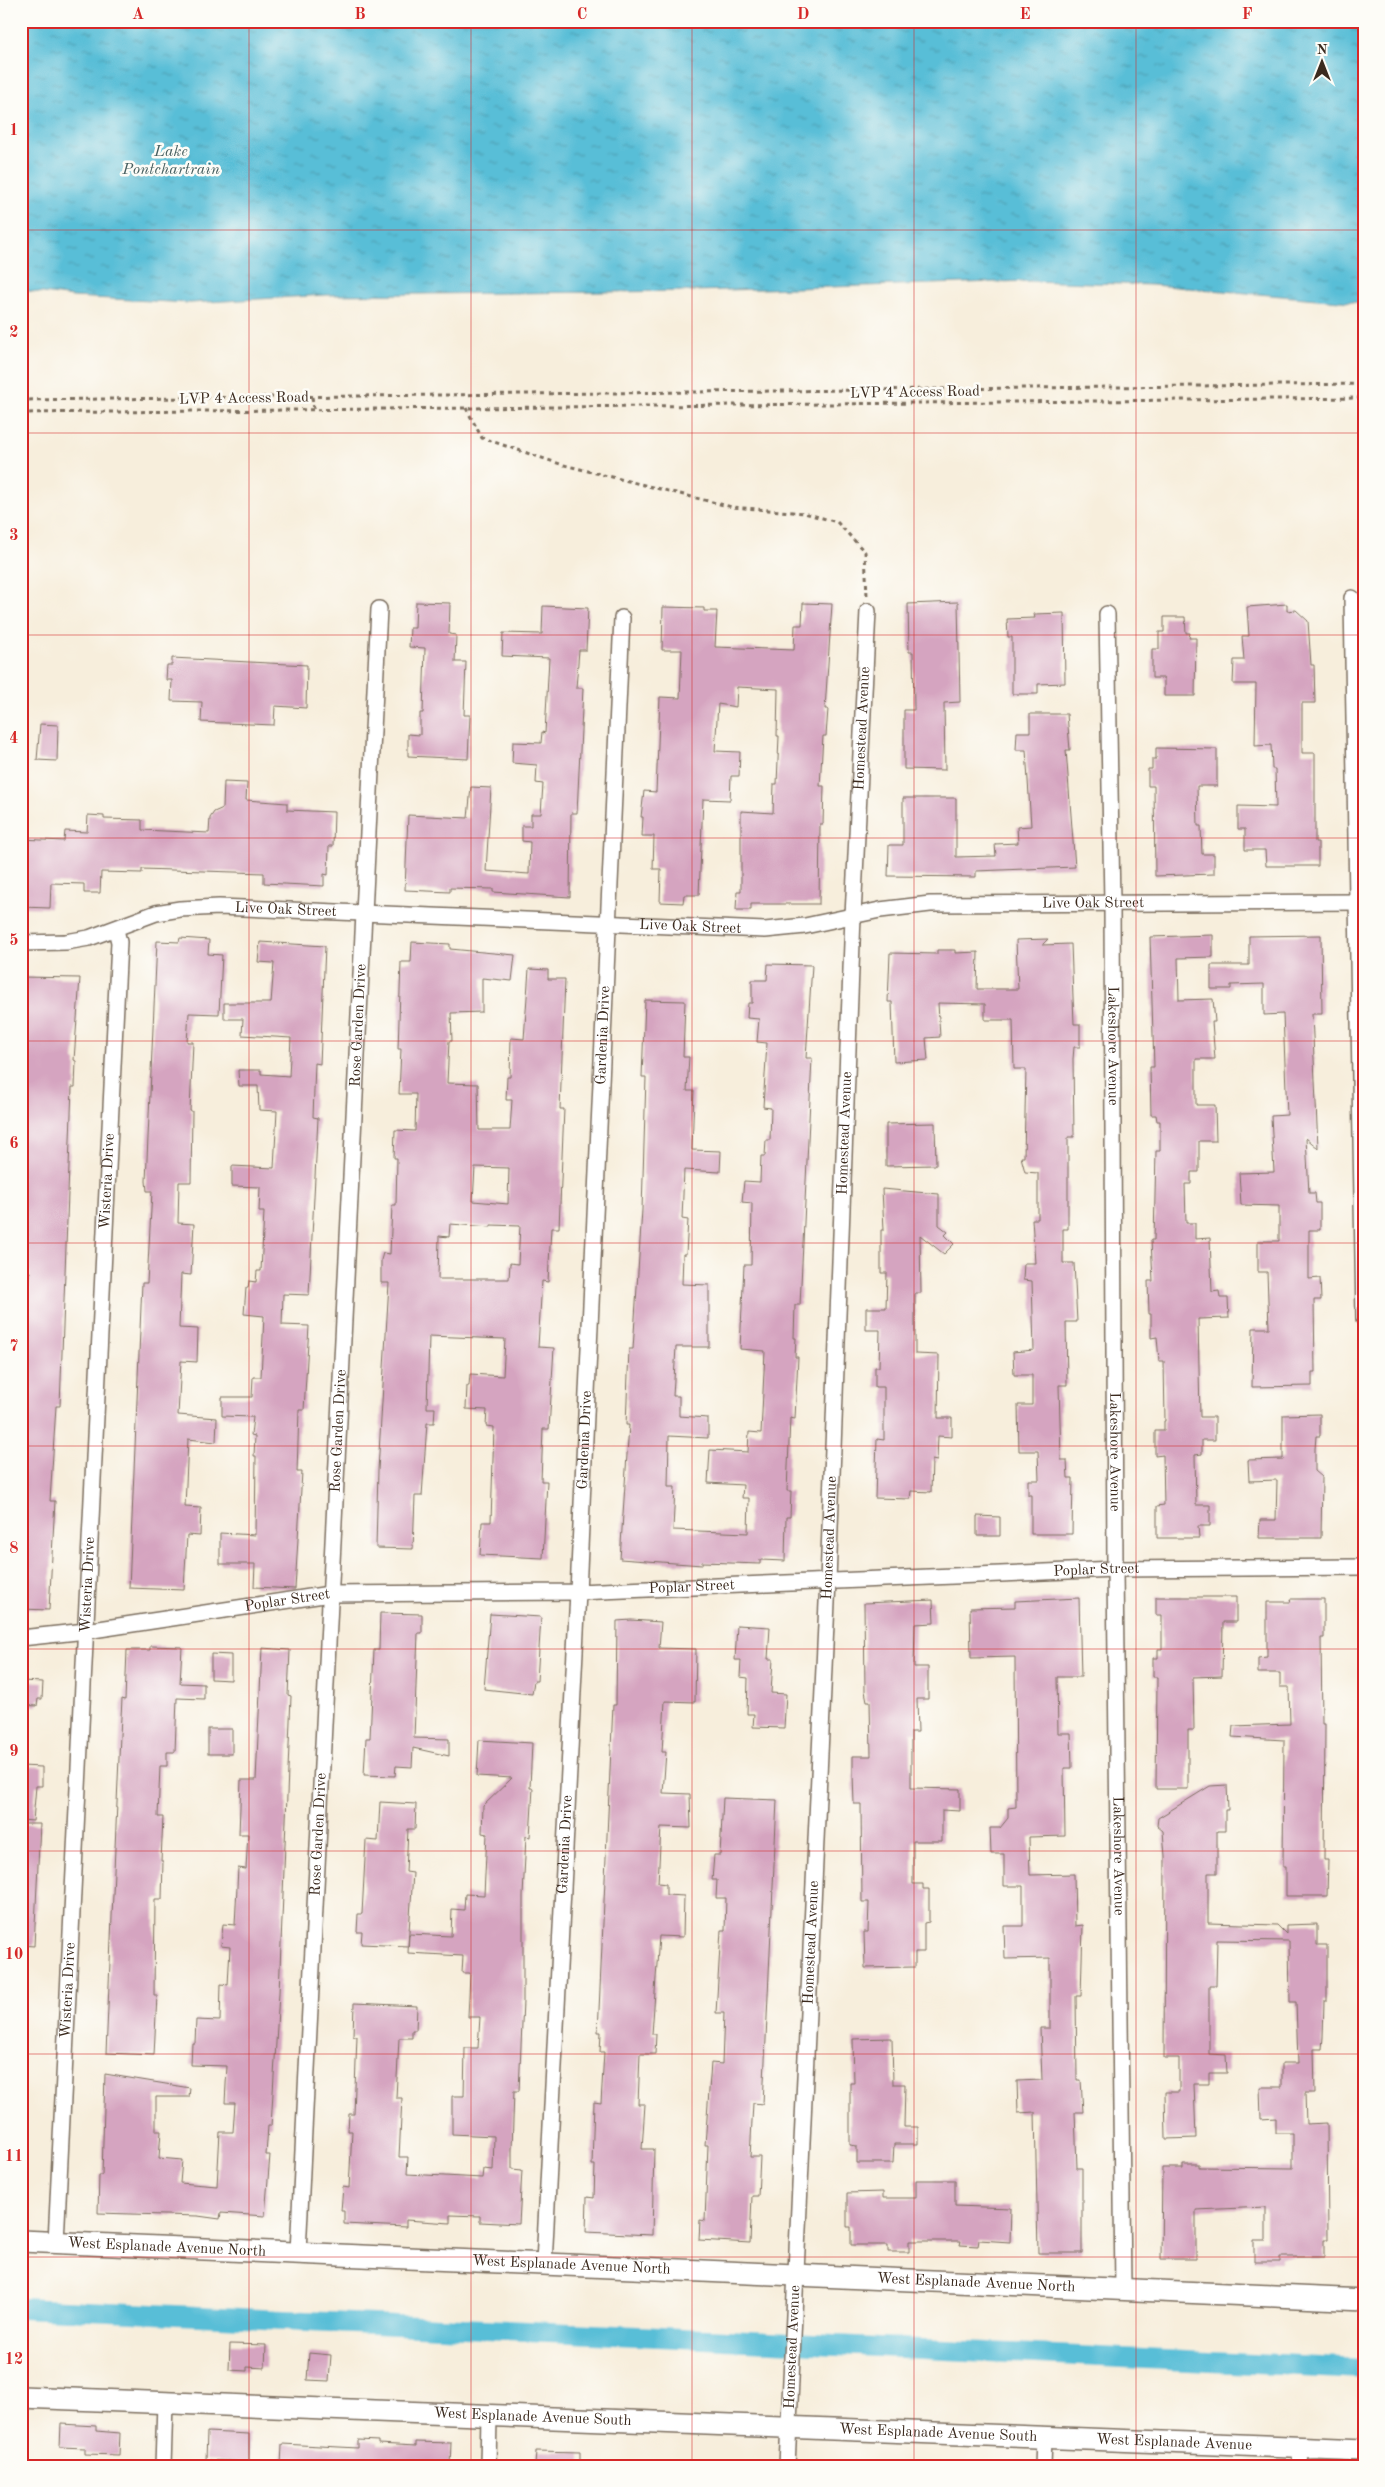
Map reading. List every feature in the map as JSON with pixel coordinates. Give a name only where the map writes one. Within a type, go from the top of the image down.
[{"type":"main road","name":"West Esplanade Avenue North","points":[[21,2241],[1123,2288]]},
{"type":"main road","points":[[1123,2288],[1364,2300]]},
{"type":"main road","name":"West Esplanade Avenue South","points":[[21,2397],[1044,2437]]},
{"type":"main road","name":"West Esplanade Avenue","points":[[1044,2437],[1300,2457],[1364,2450]]},
{"type":"street","points":[[1352,598],[1361,902],[1364,1319]]},
{"type":"street","name":"Rose Garden Drive","points":[[298,2252],[379,609]]},
{"type":"street","name":"Homestead Avenue","points":[[787,2466],[828,1581],[853,916],[868,611]]},
{"type":"street","name":"Lakeshore Avenue","points":[[1107,614],[1112,904],[1114,1569],[1123,2288]]},
{"type":"street","name":"Gardenia Drive","points":[[544,2264],[578,1592],[622,618]]},
{"type":"street","name":"Live Oak Street","points":[[21,943],[66,942],[89,938],[116,930],[156,913],[180,909],[219,907],[765,930],[805,926],[880,910],[930,904],[1361,902]]},
{"type":"street","name":"Wisteria Drive","points":[[56,2242],[119,942],[116,930]]},
{"type":"street","name":"Poplar Street","points":[[21,1638],[86,1632],[330,1594],[578,1592],[1114,1569],[1364,1567]]},
{"type":"street","points":[[163,2466],[165,2403]]},
{"type":"street","points":[[488,2466],[489,2416]]},
{"type":"street","points":[[1043,2466],[1044,2437]]},
{"type":"path","points":[[21,400],[1364,384]]},
{"type":"path","points":[[312,397],[314,410]]},
{"type":"path","name":"LVP 4 Access Road","points":[[21,413],[1364,398]]},
{"type":"path","points":[[466,408],[482,438],[560,464],[732,507],[804,513],[837,522],[864,552],[868,611]]},
{"type":"water","name":"Lake Pontchartrain","points":[[21,21],[1364,21],[1364,303],[1153,285],[1030,281],[694,291],[326,295],[190,303],[73,297],[21,290]]},
{"type":"building","points":[[416,602],[450,603],[449,634],[456,635],[455,662],[466,662],[464,715],[470,715],[468,759],[408,756],[408,734],[420,735],[420,713],[423,713],[425,648],[409,647],[410,628],[415,628]]},
{"type":"building","points":[[958,602],[960,702],[944,703],[945,770],[904,769],[904,710],[914,710],[913,652],[909,652],[908,604]]},
{"type":"building","points":[[803,603],[832,604],[825,709],[828,709],[826,736],[823,736],[820,786],[824,786],[823,824],[820,824],[819,904],[751,904],[751,910],[736,910],[737,891],[741,891],[741,811],[773,813],[774,784],[777,784],[779,736],[777,736],[778,689],[737,687],[736,707],[718,704],[715,751],[740,752],[739,776],[731,776],[730,800],[703,799],[699,895],[684,895],[683,903],[660,902],[661,869],[653,869],[654,836],[642,836],[643,817],[641,817],[644,791],[656,792],[660,697],[680,698],[682,650],[662,650],[663,607],[704,608],[704,611],[717,611],[715,647],[794,650],[795,625],[802,625]]},
{"type":"building","points":[[1287,604],[1287,611],[1296,610],[1308,621],[1311,665],[1314,665],[1315,703],[1302,703],[1302,753],[1315,753],[1315,842],[1318,842],[1318,866],[1266,866],[1265,850],[1245,850],[1245,829],[1238,829],[1238,806],[1276,807],[1275,769],[1272,769],[1271,745],[1255,746],[1256,684],[1233,684],[1234,660],[1244,660],[1242,636],[1249,636],[1247,607]]},
{"type":"building","points":[[543,606],[588,608],[586,650],[579,650],[576,688],[583,688],[577,813],[571,813],[570,897],[493,892],[493,889],[450,888],[450,892],[405,890],[408,815],[468,818],[471,787],[491,788],[486,871],[529,874],[530,842],[522,841],[522,826],[531,826],[531,814],[541,814],[543,784],[536,783],[537,765],[512,763],[513,742],[541,743],[542,732],[545,733],[549,658],[502,656],[503,633],[542,634]]},
{"type":"building","points":[[1064,613],[1065,683],[1038,684],[1038,694],[1012,694],[1012,637],[1008,637],[1007,619],[1035,618],[1034,614]]},
{"type":"building","points":[[1164,617],[1185,617],[1186,633],[1190,633],[1189,638],[1196,638],[1195,696],[1164,696],[1164,678],[1152,678],[1152,649],[1159,649],[1159,632],[1164,632]]},
{"type":"building","points":[[172,658],[307,665],[306,708],[275,706],[274,725],[201,722],[202,702],[171,701],[172,680],[166,680],[167,665],[172,665]]},
{"type":"building","points":[[1030,714],[1067,714],[1070,750],[1066,750],[1075,867],[976,871],[976,877],[888,876],[889,845],[903,845],[903,798],[956,798],[956,857],[996,856],[995,844],[1018,843],[1017,827],[1031,826],[1026,750],[1016,750],[1017,732],[1030,732]]},
{"type":"building","points":[[40,724],[58,725],[57,761],[37,760]]},
{"type":"building","points":[[1156,748],[1217,749],[1217,786],[1197,786],[1198,826],[1201,826],[1202,854],[1214,854],[1214,874],[1155,876],[1154,786],[1148,786],[1148,769],[1152,769],[1152,759],[1156,759]]},
{"type":"building","points":[[224,782],[247,783],[246,800],[287,803],[287,810],[334,812],[333,846],[329,846],[328,875],[324,874],[324,886],[264,883],[264,873],[142,869],[142,873],[101,872],[100,893],[84,893],[84,884],[51,883],[50,908],[21,907],[21,839],[64,841],[65,831],[87,832],[88,815],[104,816],[104,819],[142,820],[142,830],[209,833],[210,818],[214,812],[223,808]]},
{"type":"building","points":[[1213,935],[1213,957],[1178,958],[1179,1000],[1213,999],[1215,1022],[1212,1022],[1215,1059],[1196,1059],[1196,1105],[1215,1105],[1216,1141],[1199,1141],[1199,1172],[1191,1172],[1191,1184],[1185,1184],[1186,1223],[1195,1223],[1195,1239],[1210,1238],[1212,1292],[1219,1291],[1220,1298],[1228,1298],[1229,1318],[1198,1319],[1200,1417],[1215,1417],[1215,1440],[1202,1440],[1202,1454],[1195,1455],[1196,1505],[1210,1505],[1210,1526],[1198,1526],[1199,1538],[1157,1538],[1157,1506],[1164,1505],[1163,1455],[1155,1456],[1155,1431],[1164,1431],[1165,1421],[1164,1361],[1159,1361],[1157,1337],[1151,1338],[1151,1314],[1149,1314],[1148,1281],[1153,1281],[1151,1240],[1154,1240],[1156,1151],[1160,1151],[1160,1121],[1157,1121],[1156,1115],[1151,1115],[1150,1067],[1154,1067],[1150,937]]},
{"type":"building","points":[[1321,935],[1322,1014],[1312,1014],[1318,1148],[1306,1138],[1309,1193],[1315,1193],[1316,1203],[1320,1203],[1320,1230],[1309,1230],[1309,1279],[1320,1278],[1321,1300],[1314,1300],[1315,1372],[1312,1372],[1312,1386],[1252,1387],[1253,1328],[1269,1328],[1267,1272],[1258,1272],[1258,1241],[1279,1241],[1279,1206],[1241,1205],[1239,1173],[1274,1172],[1271,1116],[1287,1115],[1283,1014],[1264,1015],[1264,984],[1231,985],[1231,989],[1211,989],[1211,965],[1249,965],[1249,936]]},
{"type":"building","points":[[180,938],[209,940],[208,954],[222,955],[219,1014],[189,1013],[187,1042],[193,1042],[190,1111],[192,1111],[191,1182],[179,1182],[178,1223],[194,1224],[191,1275],[181,1274],[179,1328],[198,1329],[197,1362],[181,1361],[178,1415],[217,1418],[216,1442],[188,1439],[185,1507],[201,1508],[200,1536],[187,1535],[184,1590],[129,1588],[142,1283],[147,1283],[152,1191],[147,1191],[146,1181],[157,941],[179,942]]},
{"type":"building","points":[[1048,939],[1042,945],[1071,944],[1074,1024],[1080,1024],[1080,1047],[1074,1047],[1073,1059],[1074,1137],[1068,1137],[1068,1229],[1063,1229],[1063,1263],[1074,1263],[1077,1322],[1066,1322],[1067,1385],[1059,1385],[1061,1460],[1067,1460],[1068,1478],[1073,1478],[1072,1534],[1031,1534],[1031,1495],[1028,1495],[1028,1480],[1039,1480],[1038,1451],[1019,1451],[1018,1405],[1032,1405],[1032,1375],[1014,1375],[1013,1352],[1034,1350],[1032,1281],[1023,1280],[1024,1263],[1035,1263],[1032,1219],[1038,1219],[1038,1173],[1025,1172],[1021,1157],[1024,1157],[1026,1069],[1014,1069],[1013,1020],[985,1020],[985,1004],[938,1003],[940,1037],[926,1038],[928,1060],[894,1062],[892,1002],[888,1002],[890,953],[937,954],[937,950],[955,950],[955,953],[978,952],[977,989],[1018,989],[1016,940]]},
{"type":"building","points":[[260,942],[325,946],[320,1064],[315,1063],[313,1117],[318,1118],[309,1295],[283,1294],[282,1325],[309,1326],[304,1410],[299,1410],[297,1472],[302,1472],[295,1589],[254,1587],[255,1564],[220,1564],[220,1533],[255,1535],[256,1456],[254,1456],[255,1436],[251,1435],[253,1417],[222,1416],[222,1397],[252,1397],[253,1377],[261,1377],[264,1316],[244,1314],[246,1288],[248,1288],[249,1281],[256,1282],[257,1271],[261,1271],[264,1212],[259,1212],[260,1187],[232,1186],[232,1166],[274,1168],[277,1111],[259,1110],[258,1086],[239,1086],[238,1070],[261,1070],[261,1074],[289,1076],[291,1038],[242,1035],[243,1019],[224,1019],[224,1003],[271,1003],[274,963],[258,962]]},
{"type":"building","points":[[412,942],[450,944],[450,949],[515,955],[512,981],[482,978],[482,1012],[451,1013],[452,1041],[449,1041],[447,1083],[478,1084],[479,1130],[510,1130],[512,1100],[506,1100],[507,1077],[510,1077],[511,1038],[524,1039],[529,969],[548,970],[548,979],[565,979],[560,1109],[564,1109],[559,1228],[551,1228],[548,1282],[542,1281],[538,1347],[554,1348],[549,1429],[543,1429],[541,1481],[547,1481],[543,1558],[480,1555],[482,1522],[491,1522],[494,1427],[486,1426],[487,1410],[466,1409],[467,1386],[469,1386],[470,1374],[503,1376],[505,1339],[429,1336],[427,1408],[435,1408],[434,1423],[427,1423],[422,1496],[415,1496],[413,1549],[376,1548],[378,1470],[389,1283],[381,1283],[381,1260],[383,1253],[390,1254],[392,1205],[396,1205],[397,1158],[394,1158],[395,1130],[415,1131],[416,1094],[399,1094],[401,1049],[398,1049],[401,962],[411,962]],"holes":[[[475,1167],[509,1168],[508,1204],[473,1201]],[[450,1224],[491,1227],[491,1225],[520,1226],[518,1264],[510,1263],[509,1279],[438,1279],[439,1236],[449,1237]]]},
{"type":"building","points":[[768,964],[812,965],[806,1058],[812,1058],[800,1305],[795,1305],[795,1357],[798,1357],[795,1419],[790,1418],[787,1491],[791,1491],[790,1517],[786,1517],[785,1561],[760,1560],[760,1564],[702,1562],[702,1565],[620,1559],[629,1425],[626,1425],[629,1349],[633,1349],[642,1210],[646,1077],[642,1077],[645,1000],[685,1001],[683,1057],[689,1057],[687,1091],[694,1091],[692,1150],[721,1151],[720,1172],[684,1170],[682,1219],[688,1220],[686,1254],[683,1254],[682,1284],[709,1285],[709,1347],[676,1347],[673,1396],[679,1396],[679,1416],[708,1418],[708,1438],[669,1436],[668,1487],[675,1487],[673,1530],[748,1533],[749,1498],[742,1498],[743,1485],[708,1483],[710,1450],[748,1452],[749,1432],[761,1433],[765,1351],[740,1349],[744,1265],[751,1265],[752,1203],[742,1202],[744,1181],[760,1182],[761,1156],[765,1156],[766,1140],[770,1140],[771,1108],[763,1107],[767,1043],[757,1042],[759,1019],[747,1018],[748,1003],[752,1003],[752,980],[767,980]]},
{"type":"building","points":[[21,977],[80,978],[74,1060],[76,1061],[75,1087],[72,1087],[60,1406],[56,1406],[50,1501],[55,1501],[49,1610],[21,1609],[21,1332],[28,1332],[30,1272],[21,1272],[21,1058],[25,1008],[21,1007]]},
{"type":"building","points":[[935,1123],[936,1165],[886,1166],[886,1124]]},
{"type":"building","points":[[882,1189],[939,1194],[939,1225],[948,1232],[945,1235],[954,1244],[944,1254],[920,1235],[921,1293],[915,1293],[915,1354],[939,1355],[938,1418],[952,1418],[952,1437],[938,1436],[937,1461],[932,1460],[931,1492],[911,1491],[910,1499],[875,1498],[877,1439],[884,1440],[884,1387],[875,1387],[875,1367],[879,1367],[880,1330],[866,1330],[866,1308],[886,1308],[887,1273],[881,1273],[881,1230],[884,1230]]},
{"type":"building","points":[[1320,1414],[1320,1436],[1316,1436],[1315,1471],[1322,1477],[1321,1538],[1259,1538],[1260,1520],[1276,1520],[1277,1480],[1249,1481],[1248,1460],[1283,1459],[1283,1415]]},
{"type":"building","points":[[977,1516],[1000,1517],[1000,1536],[977,1536]]},
{"type":"building","points":[[1156,1597],[1236,1597],[1236,1622],[1223,1622],[1222,1676],[1193,1677],[1194,1730],[1188,1730],[1188,1789],[1156,1789],[1157,1677],[1153,1677],[1153,1658],[1158,1658],[1158,1649],[1162,1649],[1162,1615],[1156,1615]]},
{"type":"building","points":[[1079,1598],[1081,1677],[1057,1677],[1058,1733],[1071,1733],[1072,1768],[1064,1768],[1065,1836],[1029,1837],[1030,1875],[1074,1874],[1075,1926],[1083,1925],[1081,1996],[1076,1996],[1077,2080],[1081,2080],[1083,2112],[1075,2112],[1077,2168],[1082,2168],[1082,2253],[1038,2253],[1035,2112],[1018,2113],[1017,2081],[1042,2080],[1040,2028],[1050,2028],[1050,1958],[1005,1959],[1004,1926],[1023,1926],[1023,1886],[1004,1886],[1004,1854],[991,1854],[990,1828],[1000,1828],[1008,1818],[1008,1808],[1016,1807],[1015,1657],[971,1658],[970,1608],[1015,1607],[1015,1601]]},
{"type":"building","points":[[1290,1599],[1324,1599],[1324,1638],[1321,1638],[1322,1724],[1325,1724],[1324,1860],[1328,1860],[1327,1896],[1286,1896],[1286,1867],[1283,1867],[1284,1740],[1232,1737],[1233,1726],[1290,1724],[1289,1687],[1280,1687],[1280,1673],[1258,1673],[1258,1658],[1267,1657],[1267,1602],[1291,1602]]},
{"type":"building","points":[[933,1600],[934,1623],[915,1624],[914,1667],[928,1667],[928,1699],[917,1699],[918,1732],[911,1732],[911,1788],[960,1789],[960,1811],[942,1810],[942,1841],[913,1841],[913,1884],[923,1884],[923,1889],[929,1889],[929,1922],[924,1923],[924,1952],[915,1952],[915,1967],[865,1968],[864,1932],[868,1932],[869,1902],[862,1902],[861,1804],[854,1804],[853,1774],[853,1756],[871,1756],[870,1701],[867,1701],[865,1691],[864,1603]]},
{"type":"building","points":[[380,1613],[422,1614],[422,1633],[418,1633],[414,1738],[449,1739],[449,1756],[413,1748],[412,1767],[396,1766],[395,1776],[364,1775],[366,1738],[370,1738],[374,1650],[379,1650]]},
{"type":"building","points":[[490,1614],[541,1617],[537,1681],[534,1681],[532,1694],[484,1689]]},
{"type":"building","points":[[617,1621],[661,1622],[659,1648],[696,1649],[695,1702],[665,1701],[662,1752],[666,1752],[663,1793],[690,1794],[691,1828],[661,1827],[658,1883],[666,1884],[666,1895],[684,1896],[683,1937],[659,1936],[652,2034],[656,2034],[655,2054],[640,2054],[638,2104],[645,2104],[642,2149],[654,2149],[652,2235],[586,2232],[587,2197],[594,2198],[595,2165],[592,2165],[594,2102],[601,2103],[604,2052],[600,2052],[601,2032],[598,2032],[613,1705],[616,1705]]},
{"type":"building","points":[[737,1625],[770,1627],[768,1659],[773,1659],[771,1693],[786,1694],[784,1728],[753,1727],[754,1714],[747,1714],[748,1678],[740,1677],[741,1660],[735,1660]]},
{"type":"building","points":[[150,1646],[182,1647],[180,1683],[204,1684],[204,1699],[177,1698],[175,1752],[167,1752],[167,1766],[160,1766],[158,1817],[163,1817],[161,1861],[163,1861],[162,1899],[155,1899],[154,1995],[157,1995],[154,2055],[106,2053],[120,1735],[122,1699],[125,1700],[127,1650],[150,1650]]},
{"type":"building","points":[[262,1648],[290,1650],[288,1695],[291,1696],[279,1993],[271,2126],[268,2126],[266,2155],[270,2155],[265,2216],[221,2213],[220,2219],[198,2216],[98,2213],[99,2175],[102,2175],[105,2074],[190,2088],[189,2097],[156,2097],[156,2131],[161,2131],[159,2158],[182,2160],[180,2183],[217,2186],[220,2132],[233,2132],[235,2103],[225,2103],[227,2066],[191,2065],[192,2043],[195,2043],[196,2020],[220,2021],[221,1984],[228,1985],[230,1947],[221,1946],[223,1924],[235,1925],[238,1868],[246,1869],[248,1834],[239,1834],[241,1780],[256,1780]]},
{"type":"building","points":[[211,1654],[231,1655],[231,1680],[211,1679]]},
{"type":"building","points":[[21,1681],[43,1682],[42,1699],[38,1699],[37,1706],[21,1705]]},
{"type":"building","points":[[208,1729],[232,1729],[232,1754],[208,1754]]},
{"type":"building","points":[[479,1740],[532,1743],[530,1788],[533,1788],[530,1837],[526,1836],[523,1896],[523,2001],[519,2091],[514,2091],[512,2149],[512,2169],[522,2170],[519,2224],[480,2222],[480,2216],[450,2215],[450,2223],[406,2220],[406,2227],[344,2224],[344,2211],[341,2211],[343,2187],[349,2188],[352,2131],[348,2131],[349,2114],[354,2114],[357,2036],[353,2036],[354,2003],[417,2006],[416,2030],[412,2030],[412,2038],[399,2038],[396,2098],[402,2098],[399,2157],[408,2157],[407,2174],[482,2178],[483,2169],[493,2170],[494,2136],[452,2134],[452,2096],[464,2096],[465,2048],[478,2048],[480,2017],[468,2017],[470,1973],[462,1973],[463,1956],[408,1953],[409,1934],[451,1936],[452,1909],[464,1910],[465,1894],[484,1895],[487,1834],[482,1833],[483,1806],[512,1778],[477,1776]]},
{"type":"building","points":[[21,1766],[42,1767],[42,1786],[36,1786],[33,1821],[21,1820]]},
{"type":"building","points":[[1227,1785],[1228,1810],[1225,1810],[1225,1831],[1217,1831],[1217,1873],[1208,1873],[1208,1923],[1277,1925],[1286,1934],[1286,1925],[1317,1924],[1317,1945],[1327,1945],[1327,2001],[1324,2001],[1322,2049],[1314,2049],[1315,2093],[1305,2093],[1306,2124],[1327,2123],[1328,2239],[1324,2239],[1324,2257],[1280,2257],[1280,2262],[1254,2262],[1254,2240],[1266,2240],[1266,2207],[1196,2210],[1196,2259],[1161,2259],[1162,2168],[1183,2168],[1183,2164],[1199,2164],[1199,2167],[1293,2168],[1293,2133],[1276,2133],[1276,2118],[1261,2119],[1260,2087],[1282,2087],[1282,2063],[1298,2063],[1296,2002],[1290,2002],[1289,1941],[1217,1940],[1216,1985],[1209,1985],[1209,2054],[1226,2055],[1227,2073],[1209,2073],[1209,2084],[1194,2084],[1196,2138],[1166,2139],[1165,2092],[1179,2092],[1179,2058],[1164,2058],[1165,1856],[1163,1831],[1157,1826],[1158,1818],[1210,1786]]},
{"type":"building","points":[[723,1798],[777,1800],[763,2104],[753,2103],[750,2157],[760,2157],[758,2196],[752,2196],[750,2243],[699,2240],[700,2220],[705,2221],[708,2145],[705,2145],[711,2063],[722,2064],[724,2013],[716,2013],[721,1930],[725,1930],[726,1898],[716,1898],[717,1880],[712,1880],[714,1855],[720,1855]]},
{"type":"building","points":[[380,1802],[416,1804],[415,1829],[408,1829],[406,1872],[413,1873],[408,1946],[361,1944],[362,1932],[357,1932],[358,1914],[362,1914],[366,1840],[378,1841]]},
{"type":"building","points":[[21,1824],[40,1824],[34,1946],[21,1945]]},
{"type":"building","points":[[892,2038],[893,2084],[905,2084],[904,2127],[918,2127],[918,2144],[894,2144],[893,2163],[857,2163],[857,2146],[850,2145],[850,2083],[854,2083],[853,2039]]},
{"type":"building","points":[[916,2180],[955,2180],[955,2206],[1011,2208],[1010,2242],[979,2240],[978,2246],[960,2245],[961,2241],[909,2241],[909,2252],[888,2252],[888,2245],[851,2245],[851,2227],[847,2227],[847,2193],[883,2192],[883,2198],[916,2198]]},
{"type":"building","points":[[230,2344],[266,2345],[265,2368],[247,2367],[247,2371],[229,2370]]},
{"type":"building","points":[[309,2353],[331,2355],[329,2381],[307,2380]]},
{"type":"building","points":[[61,2424],[96,2426],[96,2431],[120,2433],[119,2455],[85,2454],[85,2448],[60,2447]]},
{"type":"building","points":[[207,2432],[249,2434],[249,2462],[206,2460]]},
{"type":"building","points":[[358,2440],[378,2441],[378,2444],[416,2446],[416,2442],[451,2443],[450,2466],[281,2466],[282,2444],[358,2448]]},
{"type":"building","points":[[536,2451],[580,2452],[580,2466],[535,2466]]},
{"type":"waterway","points":[[21,2308],[1364,2369]]}]
